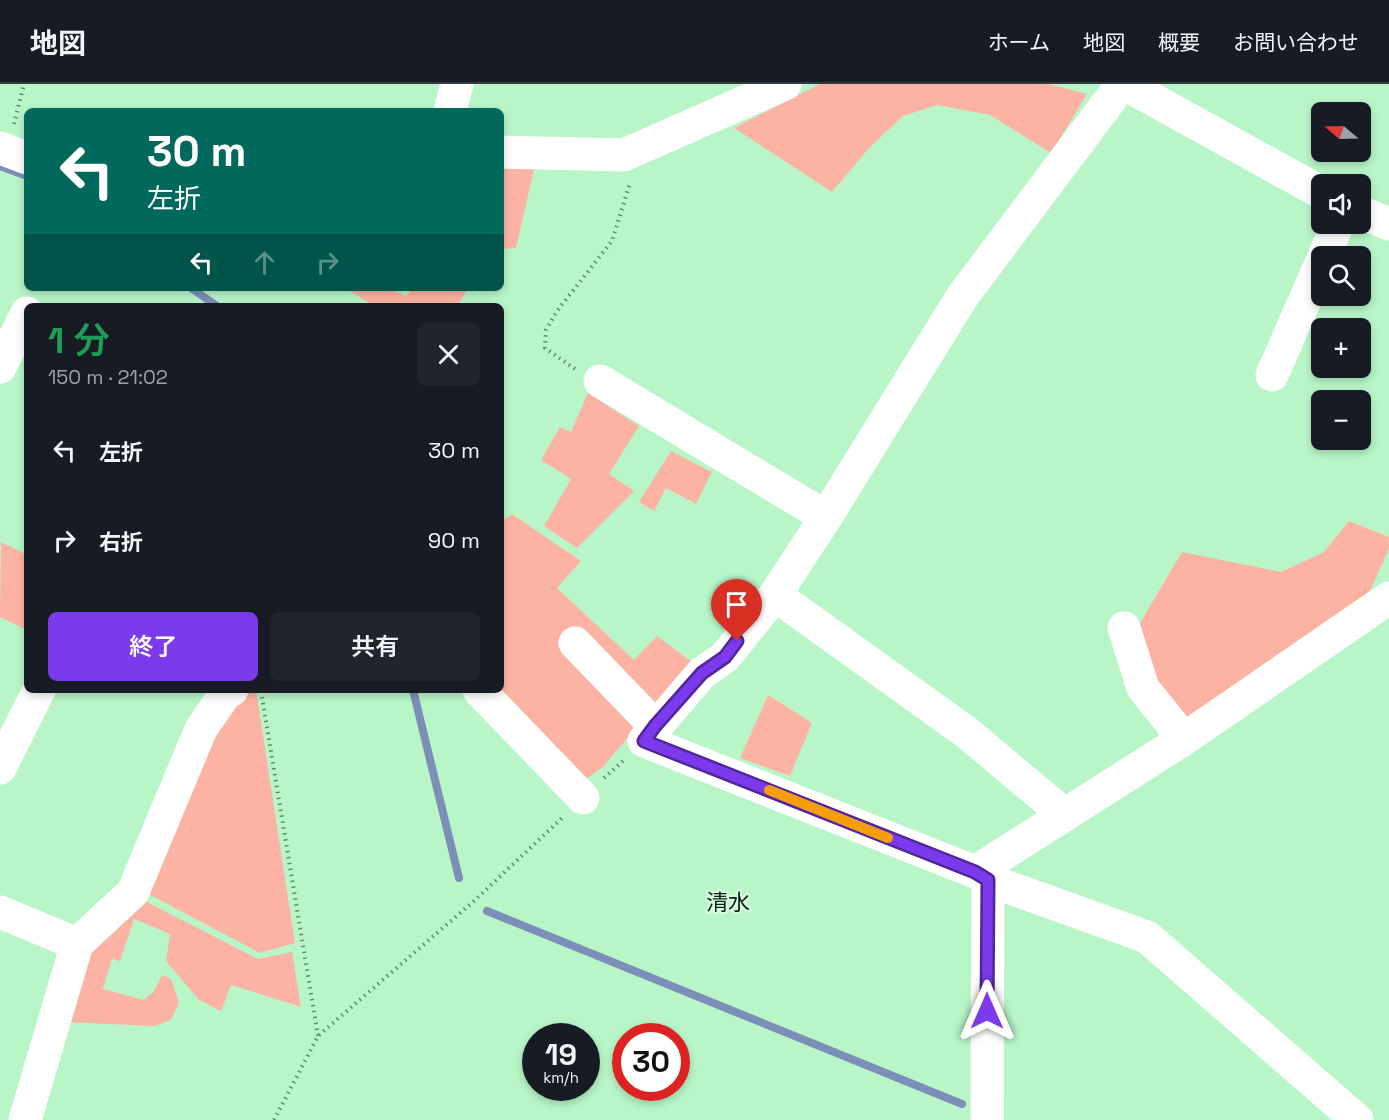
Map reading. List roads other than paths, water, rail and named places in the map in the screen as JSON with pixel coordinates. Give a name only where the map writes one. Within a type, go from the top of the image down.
[{"type":"street","points":[[451,108],[457,84]]},
{"type":"street","points":[[504,152],[624,155],[785,84]]},
{"type":"street","points":[[650,733],[702,673],[725,657],[775,595],[962,297],[1124,84],[1311,187]]},
{"type":"street","points":[[1371,217],[1389,224]]},
{"type":"street","points":[[1272,375],[1311,286]]},
{"type":"street","points":[[9,355],[24,320]]},
{"type":"street","points":[[600,381],[826,517]]},
{"type":"street","points":[[775,595],[966,732],[1065,815]]},
{"type":"street","points":[[982,876],[1065,815],[1184,739],[1389,598]]},
{"type":"street","points":[[1124,628],[1143,688],[1184,739]]},
{"type":"street","points":[[575,643],[650,733],[982,876],[1147,937],[1357,1120]]},
{"type":"street","points":[[0,768],[38,693]]},
{"type":"street","points":[[25,1120],[77,944],[133,892],[201,729],[227,693]]},
{"type":"street","points":[[482,693],[582,798]]},
{"type":"street","points":[[982,876],[987,1120]]},
{"type":"street","points":[[0,912],[77,944]]},
{"type":"waterway","points":[[0,166],[24,175]]},
{"type":"waterway","points":[[195,291],[213,303]]},
{"type":"waterway","points":[[414,693],[459,878]]},
{"type":"waterway","points":[[487,911],[962,1104]]},
{"type":"district","name":"清水","points":[[728,902]]}]
